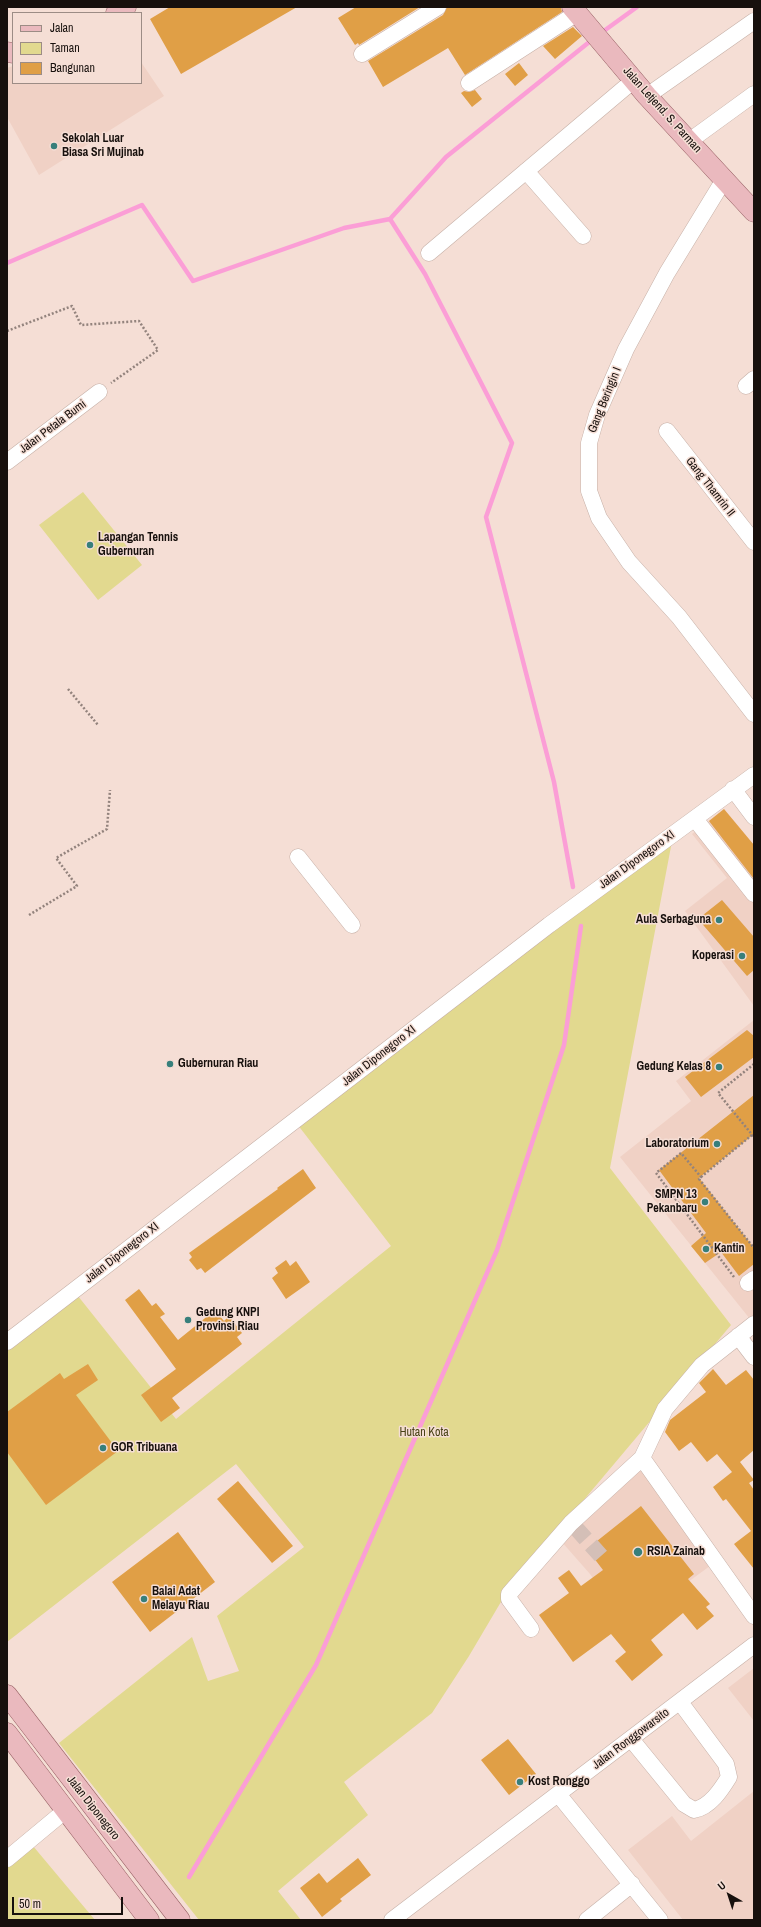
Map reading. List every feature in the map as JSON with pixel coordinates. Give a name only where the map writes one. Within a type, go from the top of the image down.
[{"type":"main road","name":"Jalan Letjend. S. Parman","points":[[578,14],[688,142],[724,178],[754,212]]},
{"type":"main road","name":"Jalan Diponegoro","points":[[7,1695],[180,1920]]},
{"type":"main road","name":"Jalan Diponegoro","points":[[7,1733],[149,1920]]},
{"type":"street","points":[[362,54],[438,7]]},
{"type":"street","points":[[469,83],[578,14]]},
{"type":"street","points":[[648,96],[754,21]]},
{"type":"street","points":[[429,253],[634,80]]},
{"type":"street","points":[[688,142],[754,94]]},
{"type":"street","points":[[526,171],[584,236]]},
{"type":"street","name":"Gang Beringin I","points":[[724,178],[667,273],[626,349],[597,415],[588,443],[589,491],[599,518],[629,562],[679,617],[754,714]]},
{"type":"street","name":"Jalan Petala Bumi","points":[[7,462],[99,392]]},
{"type":"street","name":"Gang Thamrin II","points":[[667,431],[754,542]]},
{"type":"street","name":"Jalan Diponegoro XI","points":[[7,1342],[549,925],[754,775]]},
{"type":"street","points":[[733,790],[754,816]]},
{"type":"street","points":[[695,818],[754,894]]},
{"type":"street","points":[[298,857],[352,925]]},
{"type":"street","points":[[532,1629],[509,1599],[509,1594],[573,1525],[642,1458],[665,1409],[702,1365],[754,1324]]},
{"type":"street","points":[[738,1336],[754,1357]]},
{"type":"street","points":[[642,1458],[754,1616]]},
{"type":"street","points":[[608,1490],[618,1488],[632,1476],[642,1476],[691,1544],[703,1546]]},
{"type":"street","name":"Jalan Ronggowarsito","points":[[392,1920],[754,1645]]},
{"type":"street","points":[[631,1739],[684,1804],[694,1810],[702,1808],[721,1790],[729,1776],[726,1764],[680,1702]]},
{"type":"street","points":[[558,1794],[660,1920]]},
{"type":"street","points":[[7,1859],[66,1810]]},
{"type":"street","points":[[586,1920],[632,1884]]},
{"type":"path","points":[[7,331],[72,306],[81,325],[139,321],[158,350],[99,392]]},
{"type":"path","points":[[68,689],[98,725]]},
{"type":"path","points":[[29,915],[77,886],[56,858],[107,829],[110,790]]},
{"type":"path","points":[[701,1177],[753,1136],[718,1093],[754,1064]]},
{"type":"path","points":[[747,1279],[736,1279],[656,1173],[681,1153],[701,1177],[699,1179],[754,1248]]},
{"type":"shaded area","name":"Sekolah Luar Biasa Sri Mujinab","points":[[142,63],[164,96],[39,175],[7,117],[7,68],[12,66],[12,84],[142,84]]},
{"type":"shaded area","points":[[724,809],[754,845],[754,1006],[685,911],[727,878],[692,834]]},
{"type":"shaded area","name":"SMPN 13 Pekanbaru","points":[[754,1020],[754,1316],[750,1319],[620,1157],[691,1101],[676,1081]]},
{"type":"shaded area","name":"RSIA Zainab","points":[[641,1466],[714,1563],[628,1626],[590,1574],[561,1541]]},
{"type":"shaded area","points":[[754,1668],[754,1721],[728,1688]]},
{"type":"shaded area","points":[[754,1791],[754,1920],[683,1920],[628,1850],[672,1816],[691,1841]]},
{"type":"green space","name":"Lapangan Tennis Gubernuran","points":[[83,492],[142,565],[98,600],[39,525]]},
{"type":"green space","name":"Hutan Kota","points":[[673,836],[610,1168],[731,1325],[508,1590],[469,1656],[432,1713],[344,1782],[368,1815],[278,1891],[301,1920],[199,1920],[59,1743],[192,1637],[208,1681],[239,1671],[217,1616],[304,1547],[236,1464],[7,1642],[7,1342],[74,1291],[176,1419],[391,1246],[294,1120]]},
{"type":"green space","points":[[33,1846],[95,1920],[7,1920],[7,1868]]},
{"type":"building","points":[[170,7],[297,7],[181,74],[150,19]]},
{"type":"building","points":[[356,7],[420,7],[359,45],[358,43],[355,45],[338,18]]},
{"type":"building","points":[[447,7],[561,7],[562,12],[465,75],[448,48],[383,87],[368,61],[443,15]]},
{"type":"building","points":[[573,27],[582,36],[555,59],[543,46]]},
{"type":"building","points":[[519,63],[528,75],[515,86],[505,74]]},
{"type":"building","points":[[475,90],[482,99],[472,107],[461,93],[464,91],[469,92]]},
{"type":"building","points":[[724,809],[754,845],[754,879],[709,821]]},
{"type":"building","points":[[722,900],[754,937],[754,970],[747,976],[698,919]]},
{"type":"building","name":"Gedung Kelas 8","points":[[747,1030],[754,1036],[754,1057],[701,1097],[685,1077]]},
{"type":"building","points":[[754,1095],[754,1134],[699,1178],[754,1248],[754,1264],[739,1276],[721,1252],[705,1263],[691,1246],[706,1233],[659,1170]]},
{"type":"building","points":[[303,1169],[316,1188],[205,1273],[201,1268],[197,1270],[189,1260],[192,1257],[189,1253],[278,1189],[277,1188]]},
{"type":"building","points":[[286,1260],[290,1266],[296,1261],[310,1282],[286,1299],[272,1278],[278,1273],[275,1268]]},
{"type":"building","points":[[139,1289],[152,1306],[156,1303],[165,1314],[160,1317],[178,1340],[215,1310],[224,1321],[229,1316],[242,1333],[237,1337],[242,1344],[172,1398],[180,1408],[161,1422],[141,1395],[176,1369],[125,1300]]},
{"type":"building","points":[[88,1364],[98,1380],[76,1395],[118,1451],[46,1505],[7,1452],[7,1412],[60,1373],[64,1379]]},
{"type":"building","points":[[713,1369],[726,1385],[746,1370],[754,1380],[754,1450],[740,1462],[754,1480],[749,1483],[754,1490],[754,1569],[734,1544],[751,1531],[726,1499],[723,1501],[713,1487],[732,1472],[717,1454],[707,1462],[691,1442],[679,1451],[665,1432],[670,1420],[706,1392],[699,1383]]},
{"type":"building","points":[[238,1481],[293,1546],[272,1563],[217,1499]]},
{"type":"building","points":[[641,1506],[694,1574],[688,1579],[710,1604],[706,1607],[714,1616],[697,1630],[683,1613],[651,1640],[663,1655],[632,1681],[615,1661],[626,1652],[611,1634],[573,1662],[539,1615],[569,1593],[558,1578],[569,1570],[581,1586],[603,1570],[587,1549]]},
{"type":"building","points":[[178,1532],[215,1582],[150,1632],[112,1582]]},
{"type":"building","points":[[508,1739],[536,1774],[509,1795],[481,1760]]},
{"type":"building","points":[[358,1858],[371,1875],[340,1899],[342,1901],[322,1917],[300,1888],[319,1873],[327,1883]]},
{"type":"waterway","points":[[601,33],[637,7]]},
{"type":"waterway","points":[[7,263],[142,205],[193,281],[344,228],[390,219],[446,157],[593,39]]},
{"type":"waterway","points":[[390,219],[425,274],[512,443],[486,517],[554,782],[573,887]]},
{"type":"waterway","points":[[189,1877],[316,1665],[497,1250],[564,1045],[581,926]]},
{"type":"tunnel","points":[[575,1527],[601,1556]]},
{"type":"place","name":"Sekolah Luar Biasa Sri Mujinab","points":[[54,146]]},
{"type":"place","name":"Lapangan Tennis Gubernuran","points":[[90,545]]},
{"type":"place","name":"Aula Serbaguna","points":[[719,920]]},
{"type":"place","name":"Koperasi","points":[[742,956]]},
{"type":"place","name":"Gubernuran Riau","points":[[170,1064]]},
{"type":"place","name":"Gedung Kelas 8","points":[[719,1067]]},
{"type":"place","name":"Laboratorium","points":[[717,1144]]},
{"type":"place","name":"SMPN 13 Pekanbaru","points":[[705,1202]]},
{"type":"place","name":"Kantin","points":[[706,1249]]},
{"type":"place","name":"Gedung KNPI Provinsi Riau","points":[[188,1320]]},
{"type":"place","name":"GOR Tribuana","points":[[103,1448]]},
{"type":"place","name":"RSIA Zainab","points":[[638,1552]]},
{"type":"place","name":"Balai Adat Melayu Riau","points":[[144,1599]]},
{"type":"place","name":"Kost Ronggo","points":[[520,1782]]}]
